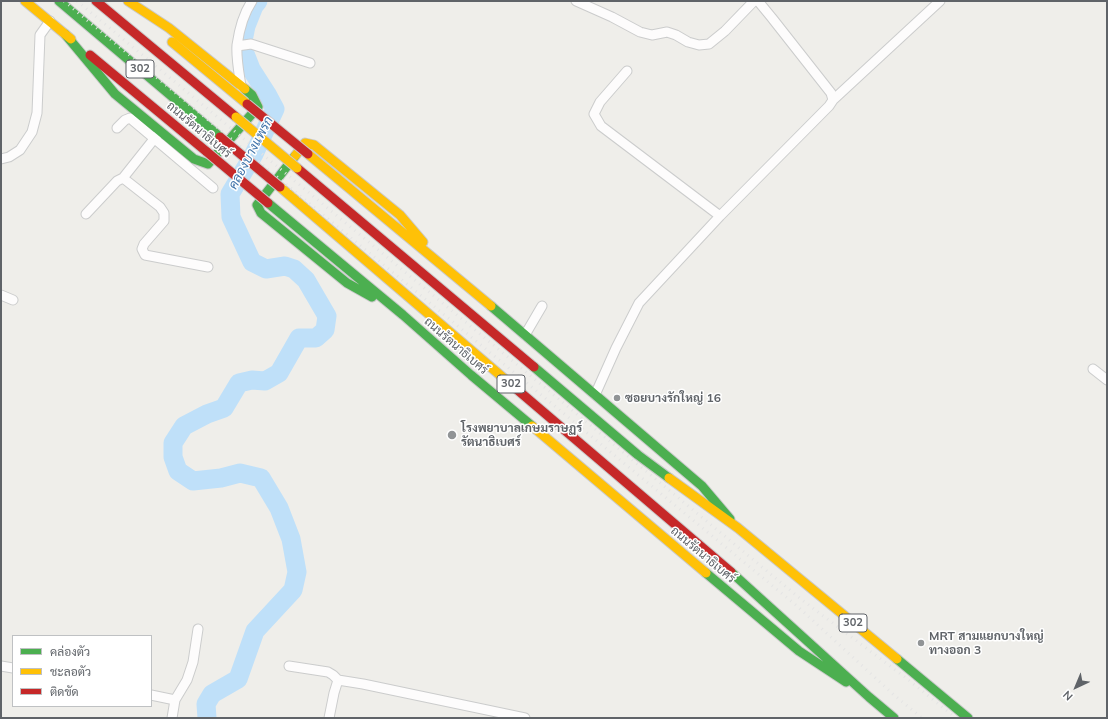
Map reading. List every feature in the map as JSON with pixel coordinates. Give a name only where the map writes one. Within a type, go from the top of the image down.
[{"type":"main road","name":"ถนนรัตนาธิเบศร์","points":[[25,1],[403,315],[488,390],[799,651],[869,697]]},
{"type":"main road","name":"ถนนรัตนาธิเบศร์","points":[[59,1],[280,187],[741,581],[894,718]]},
{"type":"main road","name":"302","points":[[96,1],[638,455],[738,528],[968,718]]},
{"type":"main road","name":"302","points":[[123,1],[444,267],[702,486],[738,528]]},
{"type":"main road","points":[[65,34],[115,94],[194,159],[208,164],[258,107],[252,95],[241,86],[169,28],[128,1]]},
{"type":"main road","points":[[403,315],[347,283],[261,213],[257,204],[305,143],[314,145],[400,215],[444,267]]},
{"type":"street","points":[[241,86],[238,67],[242,45],[242,25],[252,1]]},
{"type":"street","points":[[576,1],[612,17],[640,32],[652,35],[667,32],[688,42],[699,45],[709,44],[725,31],[754,1]]},
{"type":"street","points":[[758,1],[830,93],[833,100]]},
{"type":"street","points":[[595,395],[616,348],[639,303],[720,216],[833,100],[940,1]]},
{"type":"street","points":[[1,159],[9,157],[20,150],[32,132],[37,113],[40,35],[50,22]]},
{"type":"street","points":[[242,45],[251,44],[310,63]]},
{"type":"street","points":[[627,71],[600,102],[594,114],[601,126],[720,216]]},
{"type":"street","points":[[117,128],[125,120],[130,118],[213,188]]},
{"type":"street","points":[[86,214],[117,181],[123,178],[160,131]]},
{"type":"street","points":[[123,178],[160,207],[164,213],[164,221],[144,244],[142,249],[145,256],[208,267]]},
{"type":"street","points":[[1,295],[13,300]]},
{"type":"street","points":[[525,335],[542,306]]},
{"type":"street","points":[[1093,369],[1107,380]]},
{"type":"street","points":[[172,718],[175,700],[187,680],[193,662],[198,629]]},
{"type":"street","points":[[1,666],[12,668]]},
{"type":"street","points":[[289,666],[328,672],[338,680],[525,718]]},
{"type":"street","points":[[329,718],[338,680]]},
{"type":"street","points":[[152,695],[175,700]]},
{"type":"waterway","name":"คลองบางแพรก","points":[[207,718],[206,704],[212,694],[238,679],[255,631],[293,590],[297,572],[291,539],[279,508],[261,478],[240,473],[221,478],[193,481],[178,471],[173,457],[173,443],[184,426],[207,414],[224,408],[239,383],[252,380],[265,381],[279,373],[299,338],[316,338],[325,330],[327,316],[306,280],[294,269],[285,266],[266,269],[252,262],[231,217],[230,194],[254,154],[275,109],[251,69],[242,46],[246,26],[254,6],[258,1]]},
{"type":"railway","points":[[64,1],[797,606],[894,695],[922,718]]},
{"type":"railway","points":[[77,1],[802,600],[906,678],[956,718]]},
{"type":"traffic: fast","points":[[59,1],[220,137]]},
{"type":"traffic: fast","points":[[65,34],[115,94],[194,159],[208,164],[258,107],[252,95],[245,89]]},
{"type":"traffic: fast","points":[[295,156],[257,205],[261,213],[347,283],[372,297]]},
{"type":"traffic: fast","points":[[268,203],[403,315],[532,426]]},
{"type":"traffic: fast","points":[[491,306],[702,486],[730,519]]},
{"type":"traffic: fast","points":[[534,367],[638,455],[669,478]]},
{"type":"traffic: fast","points":[[731,572],[894,718]]},
{"type":"traffic: fast","points":[[706,573],[799,651],[846,682]]},
{"type":"traffic: fast","points":[[897,659],[968,718]]},
{"type":"traffic: slow","points":[[25,1],[71,39]]},
{"type":"traffic: slow","points":[[128,1],[169,28],[245,89]]},
{"type":"traffic: slow","points":[[172,42],[247,104]]},
{"type":"traffic: slow","points":[[236,117],[297,168]]},
{"type":"traffic: slow","points":[[295,156],[305,143],[314,145],[400,215],[423,242]]},
{"type":"traffic: slow","points":[[308,154],[491,306]]},
{"type":"traffic: slow","points":[[280,187],[507,381]]},
{"type":"traffic: slow","points":[[532,426],[706,573]]},
{"type":"traffic: slow","points":[[669,478],[738,528],[897,659]]},
{"type":"traffic: jam","points":[[96,1],[236,117]]},
{"type":"traffic: jam","points":[[90,55],[207,152]]},
{"type":"traffic: jam","points":[[247,104],[308,154]]},
{"type":"traffic: jam","points":[[220,137],[280,187]]},
{"type":"traffic: jam","points":[[207,152],[268,203]]},
{"type":"traffic: jam","points":[[297,168],[534,367]]},
{"type":"traffic: jam","points":[[507,381],[731,572]]},
{"type":"place","name":"ซอยบางรักใหญ่ 16","points":[[617,398]]},
{"type":"place","name":"โรงพยาบาลเกษมราษฏร์ รัตนาธิเบศร์","points":[[452,435]]},
{"type":"place","name":"MRT สามแยกบางใหญ่ ทางออก 3","points":[[921,643]]}]
